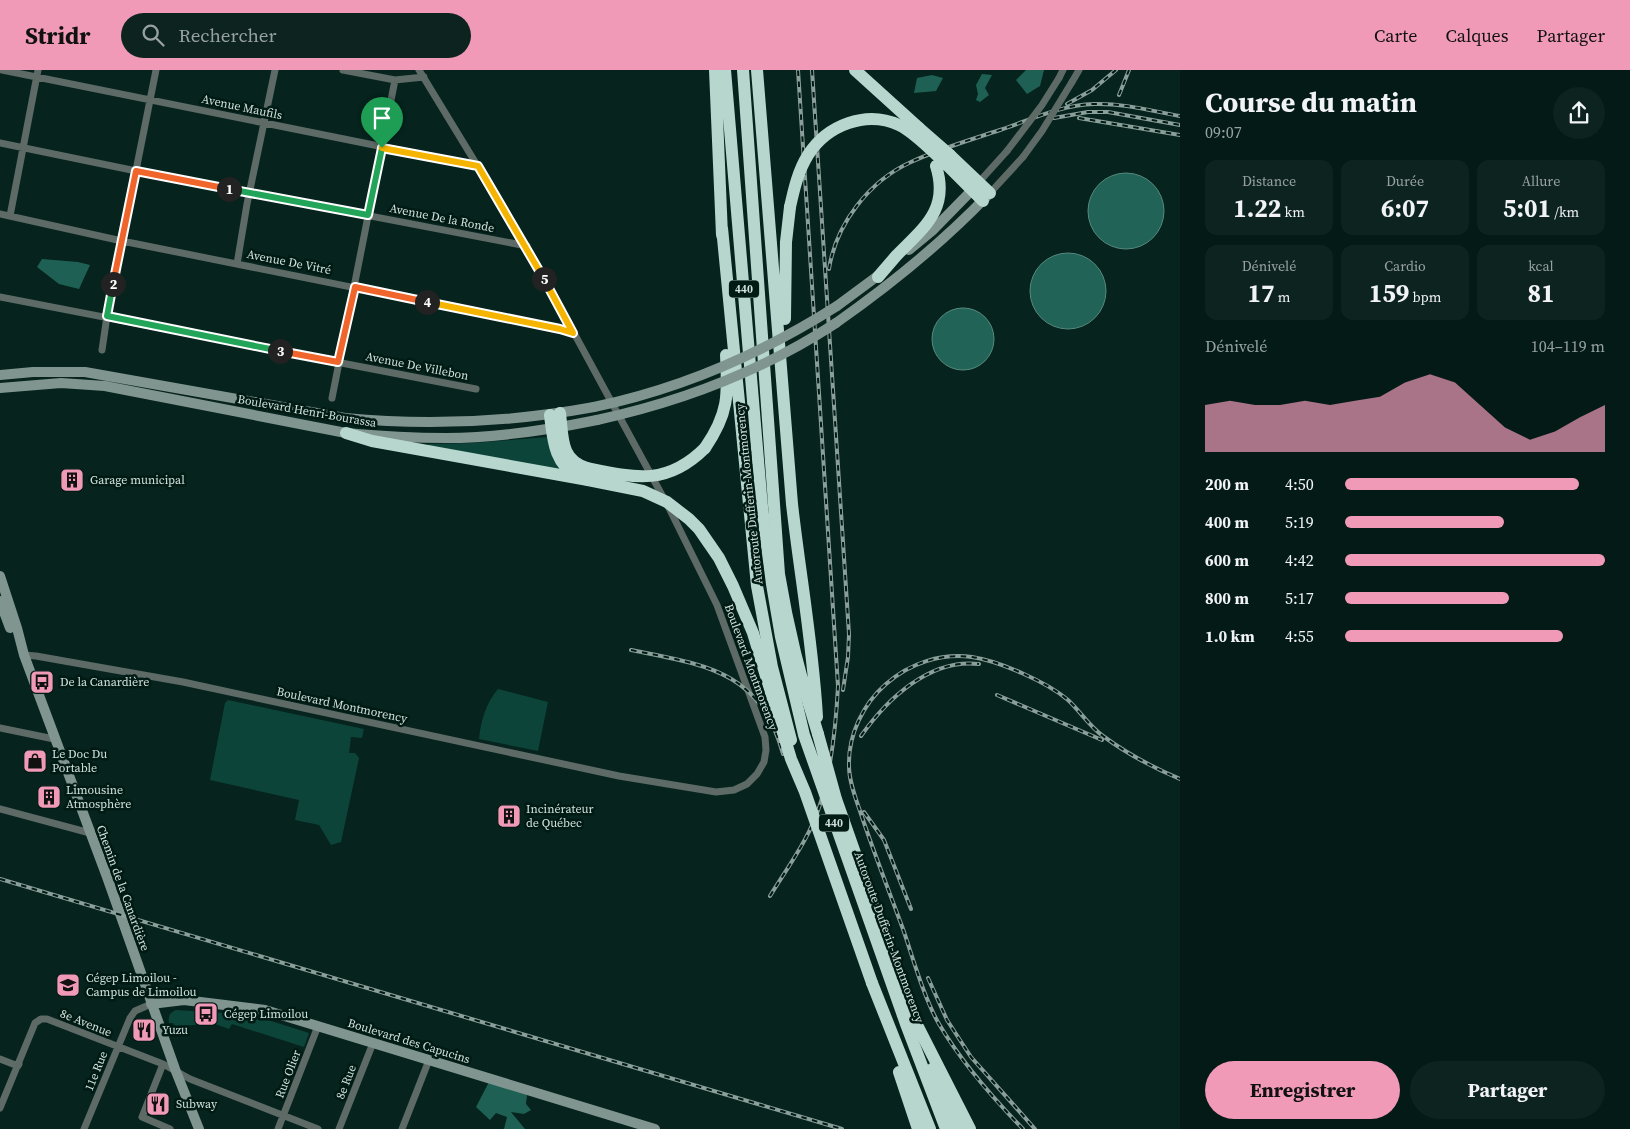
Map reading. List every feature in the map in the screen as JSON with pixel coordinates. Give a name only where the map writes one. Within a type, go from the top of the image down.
[{"type":"highway","points":[[586,476],[657,475],[684,465],[705,448],[721,422],[726,407],[728,391],[715,70]]},
{"type":"highway","name":"Autoroute Dufferin-Montmorency","points":[[725,70],[762,507],[781,637],[804,735],[906,1024],[946,1129]]},
{"type":"highway","name":"Autoroute Dufferin-Montmorency","points":[[743,70],[762,507],[779,574],[802,682],[836,799],[937,1084],[956,1129]]},
{"type":"highway","points":[[757,70],[792,504],[798,563],[814,669],[818,734]]},
{"type":"highway","points":[[855,70],[943,161],[976,186],[986,197]]},
{"type":"highway","points":[[787,429],[786,242],[790,206],[807,156],[824,138],[842,125],[867,120],[890,122],[900,126],[912,133],[932,156],[943,161]]},
{"type":"highway","points":[[878,277],[896,256],[924,229],[936,208],[941,192],[943,161]]},
{"type":"highway","points":[[722,228],[762,507],[757,586],[772,667],[805,792]]},
{"type":"highway","points":[[555,414],[557,428],[566,451],[586,476]]},
{"type":"highway","points":[[346,432],[372,441],[586,476],[656,495],[684,514],[708,541],[733,586],[753,633],[791,758],[805,792],[872,983],[930,1129]]},
{"type":"highway","points":[[872,983],[918,1129]]},
{"type":"highway","points":[[912,1015],[970,1129]]},
{"type":"main road","name":"Boulevard Henri-Bourassa","points":[[0,375],[33,372],[85,372],[345,418],[371,420],[461,422],[555,414],[594,407],[656,391],[727,365],[793,332],[837,306],[878,277],[932,231],[976,186]]},
{"type":"main road","name":"Boulevard Henri-Bourassa","points":[[0,388],[61,383],[105,386],[346,432],[383,436],[446,438],[557,428],[657,405],[727,379],[794,348],[836,323],[913,265],[948,235],[986,197]]},
{"type":"main road","name":"Chemin de la Canardière","points":[[0,576],[24,655],[140,967],[151,1004],[196,1128]]},
{"type":"main road","name":"Chemin de la Canardière","points":[[0,601],[11,630],[24,655]]},
{"type":"main road","name":"Boulevard des Capucins","points":[[151,1004],[184,1000],[265,1010],[655,1129]]},
{"type":"street","name":"Avenue Maufils","points":[[2,70],[37,73],[382,148],[478,166]]},
{"type":"street","points":[[102,350],[107,316],[156,70]]},
{"type":"street","points":[[236,264],[275,70]]},
{"type":"street","points":[[343,70],[395,80],[422,73]]},
{"type":"street","name":"Boulevard Henri-Bourassa","points":[[976,186],[1007,151],[1037,112],[1063,70]]},
{"type":"street","name":"Boulevard Henri-Bourassa","points":[[986,197],[1023,157],[1042,131],[1079,70]]},
{"type":"street","points":[[10,216],[37,73]]},
{"type":"street","name":"Boulevard Montmorency","points":[[24,655],[183,682],[619,776],[716,792],[734,790],[746,784],[757,774],[764,762],[766,750],[764,737],[717,605],[669,508],[526,246],[422,73]]},
{"type":"street","points":[[332,398],[395,80]]},
{"type":"street","name":"Avenue De la Ronde","points":[[0,143],[526,246]]},
{"type":"street","name":"Avenue De Vitré","points":[[0,214],[122,241],[573,333]]},
{"type":"street","name":"Avenue De Villebon","points":[[0,297],[107,316],[476,389]]},
{"type":"street","points":[[0,728],[54,739]]},
{"type":"street","points":[[0,808],[90,833]]},
{"type":"street","name":"11e Rue","points":[[84,1129],[130,1018],[136,1011],[151,1004]]},
{"type":"street","name":"8e Avenue","points":[[18,1066],[35,1023],[41,1019],[47,1019],[163,1064],[190,1079],[318,1129]]},
{"type":"street","name":"Rue Olier","points":[[278,1129],[318,1026]]},
{"type":"street","name":"8e Rue","points":[[339,1129],[373,1043]]},
{"type":"street","points":[[0,1059],[18,1066],[0,1108]]},
{"type":"street","points":[[402,1129],[429,1060]]},
{"type":"street","points":[[163,1064],[142,1117],[170,1129]]},
{"type":"shaded area","points":[[1026,70],[1044,70],[1040,86],[1027,94],[1016,80]]},
{"type":"shaded area","points":[[982,74],[992,75],[985,88],[989,95],[980,102],[976,100],[978,94],[976,85]]},
{"type":"shaded area","points":[[932,75],[943,78],[936,91],[914,93],[917,78]]},
{"type":"shaded area","points":[[1119,173],[1133,173],[1147,179],[1158,190],[1164,204],[1161,226],[1153,238],[1133,249],[1119,249],[1105,243],[1094,232],[1088,218],[1088,204],[1094,190],[1105,179]]},
{"type":"shaded area","points":[[1068,253],[1082,256],[1095,264],[1103,277],[1106,291],[1103,305],[1095,318],[1082,326],[1068,329],[1054,326],[1041,318],[1033,305],[1030,291],[1033,277],[1041,264],[1054,256]]},
{"type":"shaded area","points":[[42,259],[90,265],[79,289],[59,284],[37,267]]},
{"type":"shaded area","points":[[957,308],[969,308],[985,317],[992,327],[994,339],[992,351],[985,361],[969,370],[957,370],[946,365],[937,356],[932,345],[932,333],[937,322],[946,313]]},
{"type":"shaded area","points":[[548,437],[565,471],[428,448],[428,444],[474,443]]},
{"type":"shaded area","points":[[498,689],[548,702],[538,751],[479,739],[485,712],[490,700]]},
{"type":"shaded area","points":[[228,700],[364,729],[362,738],[351,737],[349,753],[355,753],[359,758],[341,842],[331,845],[319,825],[295,820],[299,800],[210,780],[225,703]]},
{"type":"shaded area","points":[[176,1010],[225,1013],[268,1020],[309,1033],[304,1047],[232,1024],[229,1029],[215,1024],[175,1026],[173,1023],[169,1023],[169,1019],[170,1014]]},
{"type":"shaded area","points":[[490,1080],[527,1095],[526,1104],[531,1110],[524,1114],[511,1112],[525,1129],[504,1129],[507,1117],[496,1113],[490,1120],[476,1107]]},
{"type":"railway","points":[[770,896],[806,837],[821,802],[836,718],[838,686],[798,70]]},
{"type":"railway","points":[[812,70],[849,634],[843,690]]},
{"type":"railway","points":[[1067,104],[1092,90],[1116,70]]},
{"type":"railway","points":[[1119,95],[1129,70]]},
{"type":"railway","points":[[829,269],[833,252],[847,220],[868,192],[896,170],[922,157],[1046,114],[1082,105],[1116,105],[1180,116]]},
{"type":"railway","points":[[1054,118],[1088,112],[1108,112],[1180,125]]},
{"type":"railway","points":[[1079,118],[1180,135]]},
{"type":"railway","points":[[631,650],[706,667],[726,676],[744,688],[760,704],[773,726],[783,754]]},
{"type":"railway","points":[[1023,1129],[988,1092],[967,1066],[939,1024],[928,1002],[851,784],[849,754],[858,721],[878,692],[905,670],[937,658],[972,657],[1009,668],[1048,686],[1068,700],[1093,728],[1103,736],[1140,760],[1180,779]]},
{"type":"railway","points":[[861,736],[897,695],[927,674],[961,664],[979,664]]},
{"type":"railway","points":[[997,695],[1102,740]]},
{"type":"railway","points":[[864,812],[884,840],[911,909]]},
{"type":"railway","points":[[0,879],[842,1129]]},
{"type":"railway","points":[[928,978],[947,1020],[971,1057],[1035,1129]]},
{"type":"place","name":"Garage municipal","points":[[72,480]]},
{"type":"place","name":"De la Canardière","points":[[42,682]]},
{"type":"place","name":"Le Doc Du Portable","points":[[35,761]]},
{"type":"place","name":"Limousine Atmosphère","points":[[49,797]]},
{"type":"place","name":"Incinérateur de Québec","points":[[509,816]]},
{"type":"place","name":"Cégep Limoilou - Campus de Limoilou","points":[[68,985]]},
{"type":"place","name":"Cégep Limoilou","points":[[206,1014]]},
{"type":"place","name":"Yuzu","points":[[144,1030]]},
{"type":"place","name":"Subway","points":[[158,1104]]},
{"type":"route","points":[[382,148],[478,166],[530,252],[573,333],[355,287],[338,362],[107,316],[136,171],[368,215],[382,148]]}]
